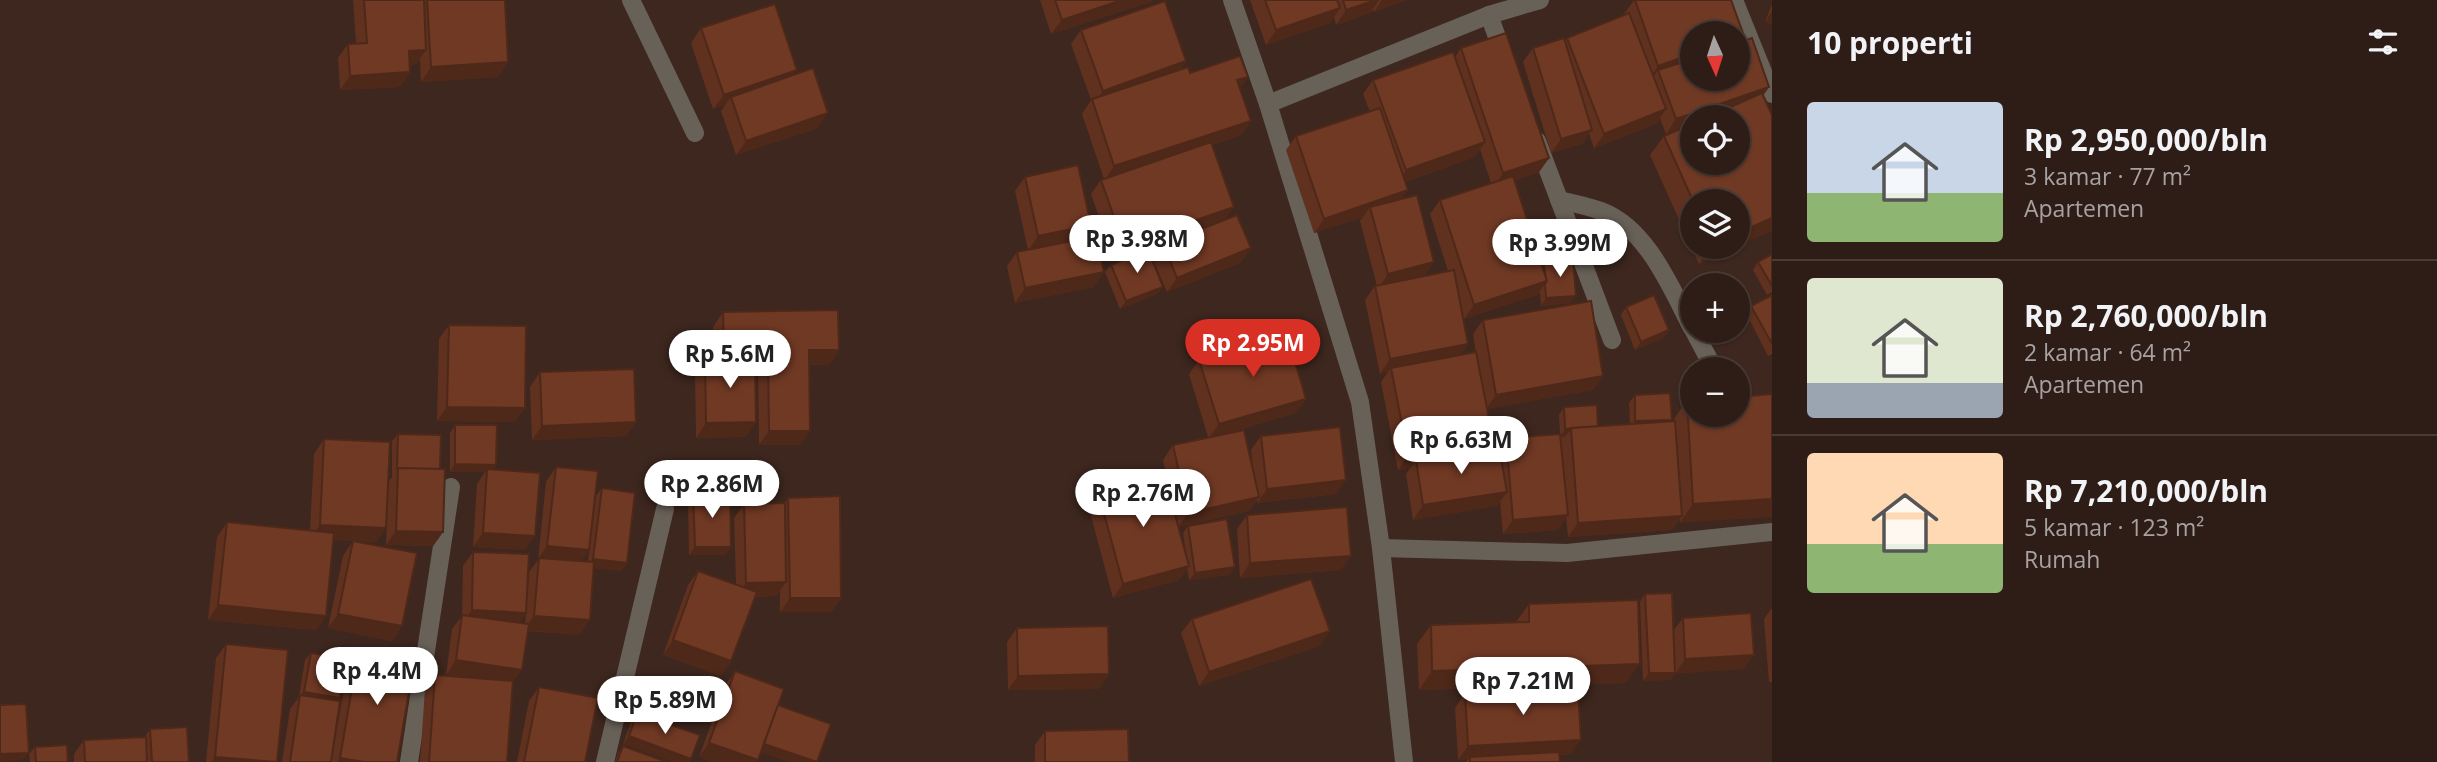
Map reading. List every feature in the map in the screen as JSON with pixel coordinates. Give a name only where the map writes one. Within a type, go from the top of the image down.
[{"type":"street","points":[[631,0],[695,133]]},
{"type":"street","points":[[1232,0],[1268,104],[1360,402],[1381,548],[1404,762]]},
{"type":"street","points":[[1268,104],[1489,15],[1539,0]]},
{"type":"street","points":[[1734,0],[1772,94]]},
{"type":"street","points":[[1489,15],[1512,77]]},
{"type":"street","points":[[1531,126],[1612,341]]},
{"type":"street","points":[[1559,200],[1603,212],[1636,236],[1663,274],[1680,305]]},
{"type":"street","points":[[409,762],[451,487]]},
{"type":"street","points":[[605,762],[665,509]]},
{"type":"street","points":[[1381,548],[1567,553],[1772,532]]},
{"type":"building","points":[[364,0],[424,0],[426,50],[409,51],[410,72],[350,76],[348,44],[367,43]]},
{"type":"building","points":[[427,0],[505,0],[508,62],[431,67]]},
{"type":"building","points":[[1055,0],[1122,0],[1062,20]]},
{"type":"building","points":[[1265,0],[1337,0],[1340,8],[1276,30]]},
{"type":"building","points":[[1343,0],[1376,0],[1346,10]]},
{"type":"building","points":[[1635,0],[1731,0],[1739,21],[1680,21],[1680,58],[1658,66]]},
{"type":"building","points":[[1165,1],[1186,61],[1103,91],[1081,30]]},
{"type":"building","points":[[775,4],[797,70],[724,95],[701,28]]},
{"type":"building","points":[[1629,13],[1666,109],[1604,134],[1567,38]]},
{"type":"building","points":[[1506,33],[1549,158],[1503,173],[1461,48]]},
{"type":"building","points":[[1564,38],[1592,130],[1561,139],[1533,48]]},
{"type":"building","points":[[1752,38],[1769,87],[1717,105],[1680,105],[1680,118],[1676,119],[1658,70],[1680,63],[1680,91],[1750,91]]},
{"type":"building","points":[[1453,52],[1485,142],[1406,170],[1373,80]]},
{"type":"building","points":[[1240,56],[1248,77],[1237,80],[1251,121],[1114,166],[1092,99],[1188,67],[1190,73]]},
{"type":"building","points":[[813,68],[828,113],[746,141],[731,97]]},
{"type":"building","points":[[1762,93],[1772,115],[1772,218],[1750,228],[1750,189],[1688,189],[1681,175],[1750,175],[1750,105],[1735,105]]},
{"type":"building","points":[[1380,108],[1408,190],[1324,219],[1296,136]]},
{"type":"building","points":[[1680,129],[1680,172],[1664,136]]},
{"type":"building","points":[[1211,142],[1234,207],[1124,245],[1101,180]]},
{"type":"building","points":[[1078,165],[1091,225],[1038,236],[1025,177]]},
{"type":"building","points":[[1513,176],[1547,281],[1474,305],[1440,200]]},
{"type":"building","points":[[1417,195],[1434,262],[1388,274],[1370,207]]},
{"type":"building","points":[[1237,215],[1251,248],[1177,278],[1163,244]]},
{"type":"building","points":[[1096,236],[1104,272],[1025,288],[1017,252]]},
{"type":"building","points":[[1148,249],[1163,287],[1126,301],[1111,265]]},
{"type":"building","points":[[1772,254],[1772,286],[1758,262]]},
{"type":"building","points":[[1573,260],[1576,296],[1546,298],[1544,263]]},
{"type":"building","points":[[1454,270],[1468,344],[1390,359],[1375,286]]},
{"type":"building","points":[[1654,295],[1669,330],[1641,342],[1626,307]]},
{"type":"building","points":[[1772,295],[1772,344],[1751,306]]},
{"type":"building","points":[[1591,301],[1603,376],[1496,395],[1483,320]]},
{"type":"building","points":[[838,310],[839,350],[809,350],[810,431],[769,431],[768,352],[724,352],[723,312]]},
{"type":"building","points":[[449,325],[526,326],[525,408],[447,407]]},
{"type":"building","points":[[1287,334],[1306,399],[1219,424],[1199,360]]},
{"type":"building","points":[[1476,352],[1493,439],[1408,455],[1391,368]]},
{"type":"building","points":[[755,357],[756,422],[706,423],[705,358]]},
{"type":"building","points":[[634,369],[636,422],[542,426],[540,372]]},
{"type":"building","points":[[1670,393],[1672,420],[1635,421],[1635,395]]},
{"type":"building","points":[[1772,394],[1772,499],[1693,504],[1689,427],[1750,427],[1750,396]]},
{"type":"building","points":[[1597,405],[1598,427],[1565,429],[1564,407]]},
{"type":"building","points":[[1675,421],[1682,516],[1578,523],[1571,428]]},
{"type":"building","points":[[455,425],[497,425],[496,465],[455,464]]},
{"type":"building","points":[[1340,427],[1346,480],[1267,489],[1261,436]]},
{"type":"building","points":[[1244,430],[1259,497],[1188,513],[1173,445]]},
{"type":"building","points":[[398,434],[441,435],[440,469],[397,469]]},
{"type":"building","points":[[1560,434],[1568,515],[1513,520],[1506,438]]},
{"type":"building","points":[[324,439],[390,442],[386,528],[320,525]]},
{"type":"building","points":[[1499,447],[1507,492],[1423,505],[1416,460]]},
{"type":"building","points":[[556,467],[598,471],[589,550],[547,546]]},
{"type":"building","points":[[398,468],[445,469],[443,532],[396,531]]},
{"type":"building","points":[[487,469],[540,473],[535,536],[483,533]]},
{"type":"building","points":[[1164,474],[1189,566],[1123,584],[1098,491]]},
{"type":"building","points":[[602,488],[635,493],[627,563],[593,559]]},
{"type":"building","points":[[730,492],[731,547],[695,547],[693,493]]},
{"type":"building","points":[[840,496],[841,598],[790,598],[788,498]]},
{"type":"building","points":[[785,503],[786,582],[746,583],[744,504]]},
{"type":"building","points":[[1347,507],[1351,556],[1250,563],[1247,515]]},
{"type":"building","points":[[1227,519],[1235,567],[1195,573],[1188,526]]},
{"type":"building","points":[[227,522],[334,533],[326,616],[218,605]]},
{"type":"building","points":[[353,541],[417,553],[402,626],[338,614]]},
{"type":"building","points":[[473,552],[529,554],[526,613],[472,610]]},
{"type":"building","points":[[539,558],[594,562],[590,620],[534,616]]},
{"type":"building","points":[[698,571],[757,592],[731,661],[673,640]]},
{"type":"building","points":[[1311,579],[1330,631],[1209,672],[1192,619]]},
{"type":"building","points":[[1672,593],[1675,673],[1649,673],[1645,594]]},
{"type":"building","points":[[1638,600],[1640,664],[1432,671],[1431,625],[1529,622],[1529,604]]},
{"type":"building","points":[[1751,613],[1754,655],[1685,659],[1683,618]]},
{"type":"building","points":[[462,615],[529,624],[522,670],[456,660]]},
{"type":"building","points":[[1108,626],[1109,674],[1018,676],[1017,628]]},
{"type":"building","points":[[226,644],[288,650],[277,762],[215,757]]},
{"type":"building","points":[[359,647],[415,657],[397,762],[364,762],[340,758]]},
{"type":"building","points":[[311,653],[347,659],[340,698],[304,692]]},
{"type":"building","points":[[735,671],[784,689],[758,760],[709,743]]},
{"type":"building","points":[[435,675],[513,681],[507,762],[429,762]]},
{"type":"building","points":[[539,687],[598,698],[585,762],[524,762]]},
{"type":"building","points":[[1578,688],[1581,740],[1468,746],[1465,693]]},
{"type":"building","points":[[300,695],[340,701],[331,762],[290,762]]},
{"type":"building","points":[[26,704],[29,753],[0,754],[0,705]]},
{"type":"building","points":[[778,705],[831,724],[817,762],[764,744]]},
{"type":"building","points":[[637,713],[700,735],[691,759],[629,736]]},
{"type":"building","points":[[187,727],[189,762],[152,762],[150,729]]},
{"type":"building","points":[[1128,729],[1129,762],[1045,762],[1045,731]]},
{"type":"building","points":[[146,737],[147,762],[85,762],[84,740]]},
{"type":"building","points":[[67,745],[68,762],[36,762],[35,747]]},
{"type":"building","points":[[623,746],[667,762],[617,762]]},
{"type":"building","points":[[1559,752],[1560,762],[1470,762],[1470,757]]}]
